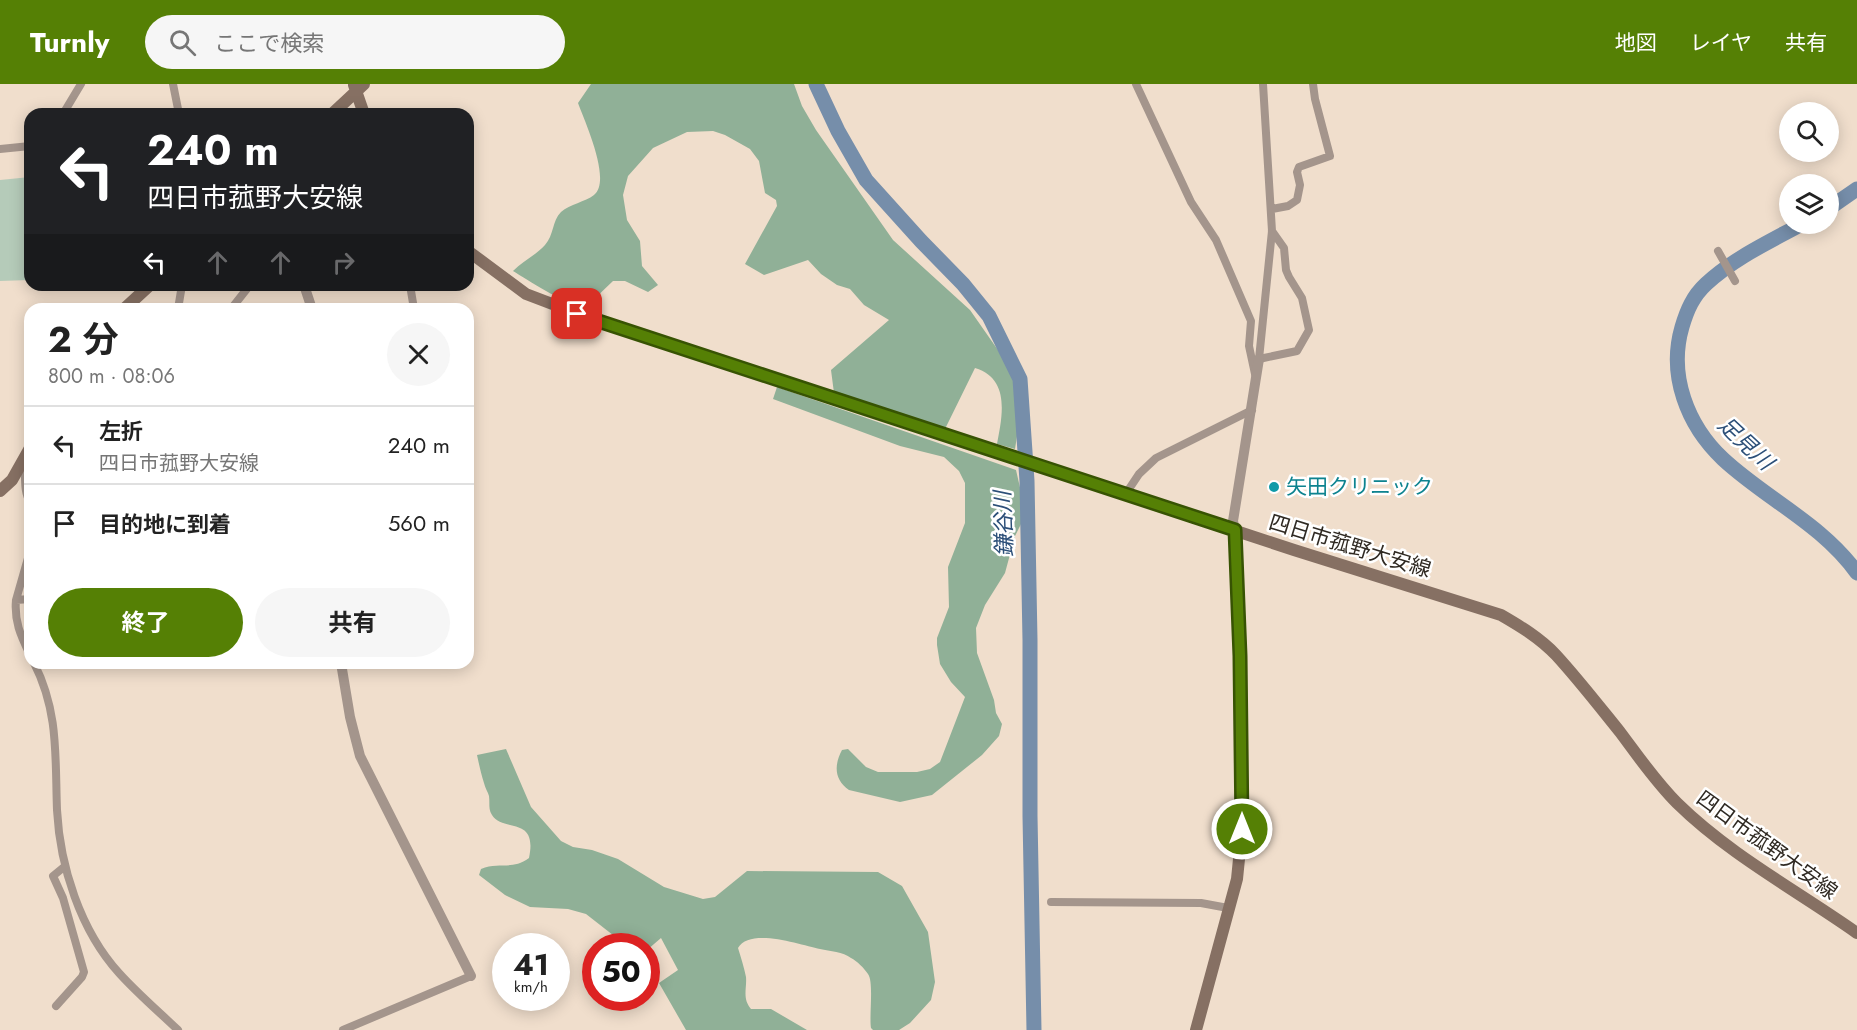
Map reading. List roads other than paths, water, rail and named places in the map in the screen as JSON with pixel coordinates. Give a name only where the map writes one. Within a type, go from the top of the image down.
[{"type":"main road","points":[[338,108],[358,86]]},
{"type":"main road","points":[[358,86],[363,108]]},
{"type":"main road","name":"四日市菰野大安線","points":[[474,256],[515,287],[538,300],[1119,493],[1501,615],[1526,630],[1555,654],[1620,733],[1651,775],[1677,803],[1749,861],[1857,933]]},
{"type":"main road","points":[[130,303],[144,291]]},
{"type":"main road","points":[[0,491],[12,480],[24,461]]},
{"type":"main road","points":[[1196,1030],[1237,879],[1242,829],[1240,656],[1235,530]]},
{"type":"street","points":[[67,108],[81,84]]},
{"type":"street","points":[[173,84],[178,108]]},
{"type":"street","points":[[1136,84],[1191,202],[1216,240],[1251,321],[1249,346],[1256,379]]},
{"type":"street","points":[[1235,530],[1234,512],[1259,359],[1272,231],[1263,84]]},
{"type":"street","points":[[1272,209],[1287,206],[1297,200],[1300,185],[1297,172],[1299,167],[1330,156],[1313,84]]},
{"type":"street","points":[[0,149],[24,147]]},
{"type":"street","points":[[1259,359],[1297,351],[1309,330],[1302,298],[1286,270],[1284,248],[1272,231]]},
{"type":"street","points":[[1719,253],[1734,279]]},
{"type":"street","points":[[236,303],[245,291]]},
{"type":"street","points":[[1119,493],[1156,458],[1252,410]]},
{"type":"street","points":[[24,571],[16,600],[15,614],[17,630],[24,643]]},
{"type":"street","points":[[16,600],[24,599]]},
{"type":"street","points":[[37,669],[47,694],[54,725],[58,833],[64,867],[95,940],[117,971],[177,1030]]},
{"type":"street","points":[[343,669],[350,717],[360,756],[471,976],[351,1029],[343,1030]]},
{"type":"street","points":[[56,1005],[84,972],[63,898],[53,876],[64,867]]},
{"type":"street","points":[[1051,902],[1201,903],[1228,908]]},
{"type":"waterway","name":"鎌谷川","points":[[816,84],[838,131],[866,180],[963,284],[989,316],[1020,379],[1027,481],[1034,1030]]},
{"type":"waterway","name":"足見川","points":[[1839,201],[1857,189]]},
{"type":"waterway","name":"足見川","points":[[1784,234],[1740,258],[1697,293],[1688,309],[1678,345],[1679,381],[1691,415],[1710,446],[1740,473],[1811,526],[1843,556],[1857,573]]},
{"type":"place","name":"矢田クリニック","points":[[1274,487]]}]
